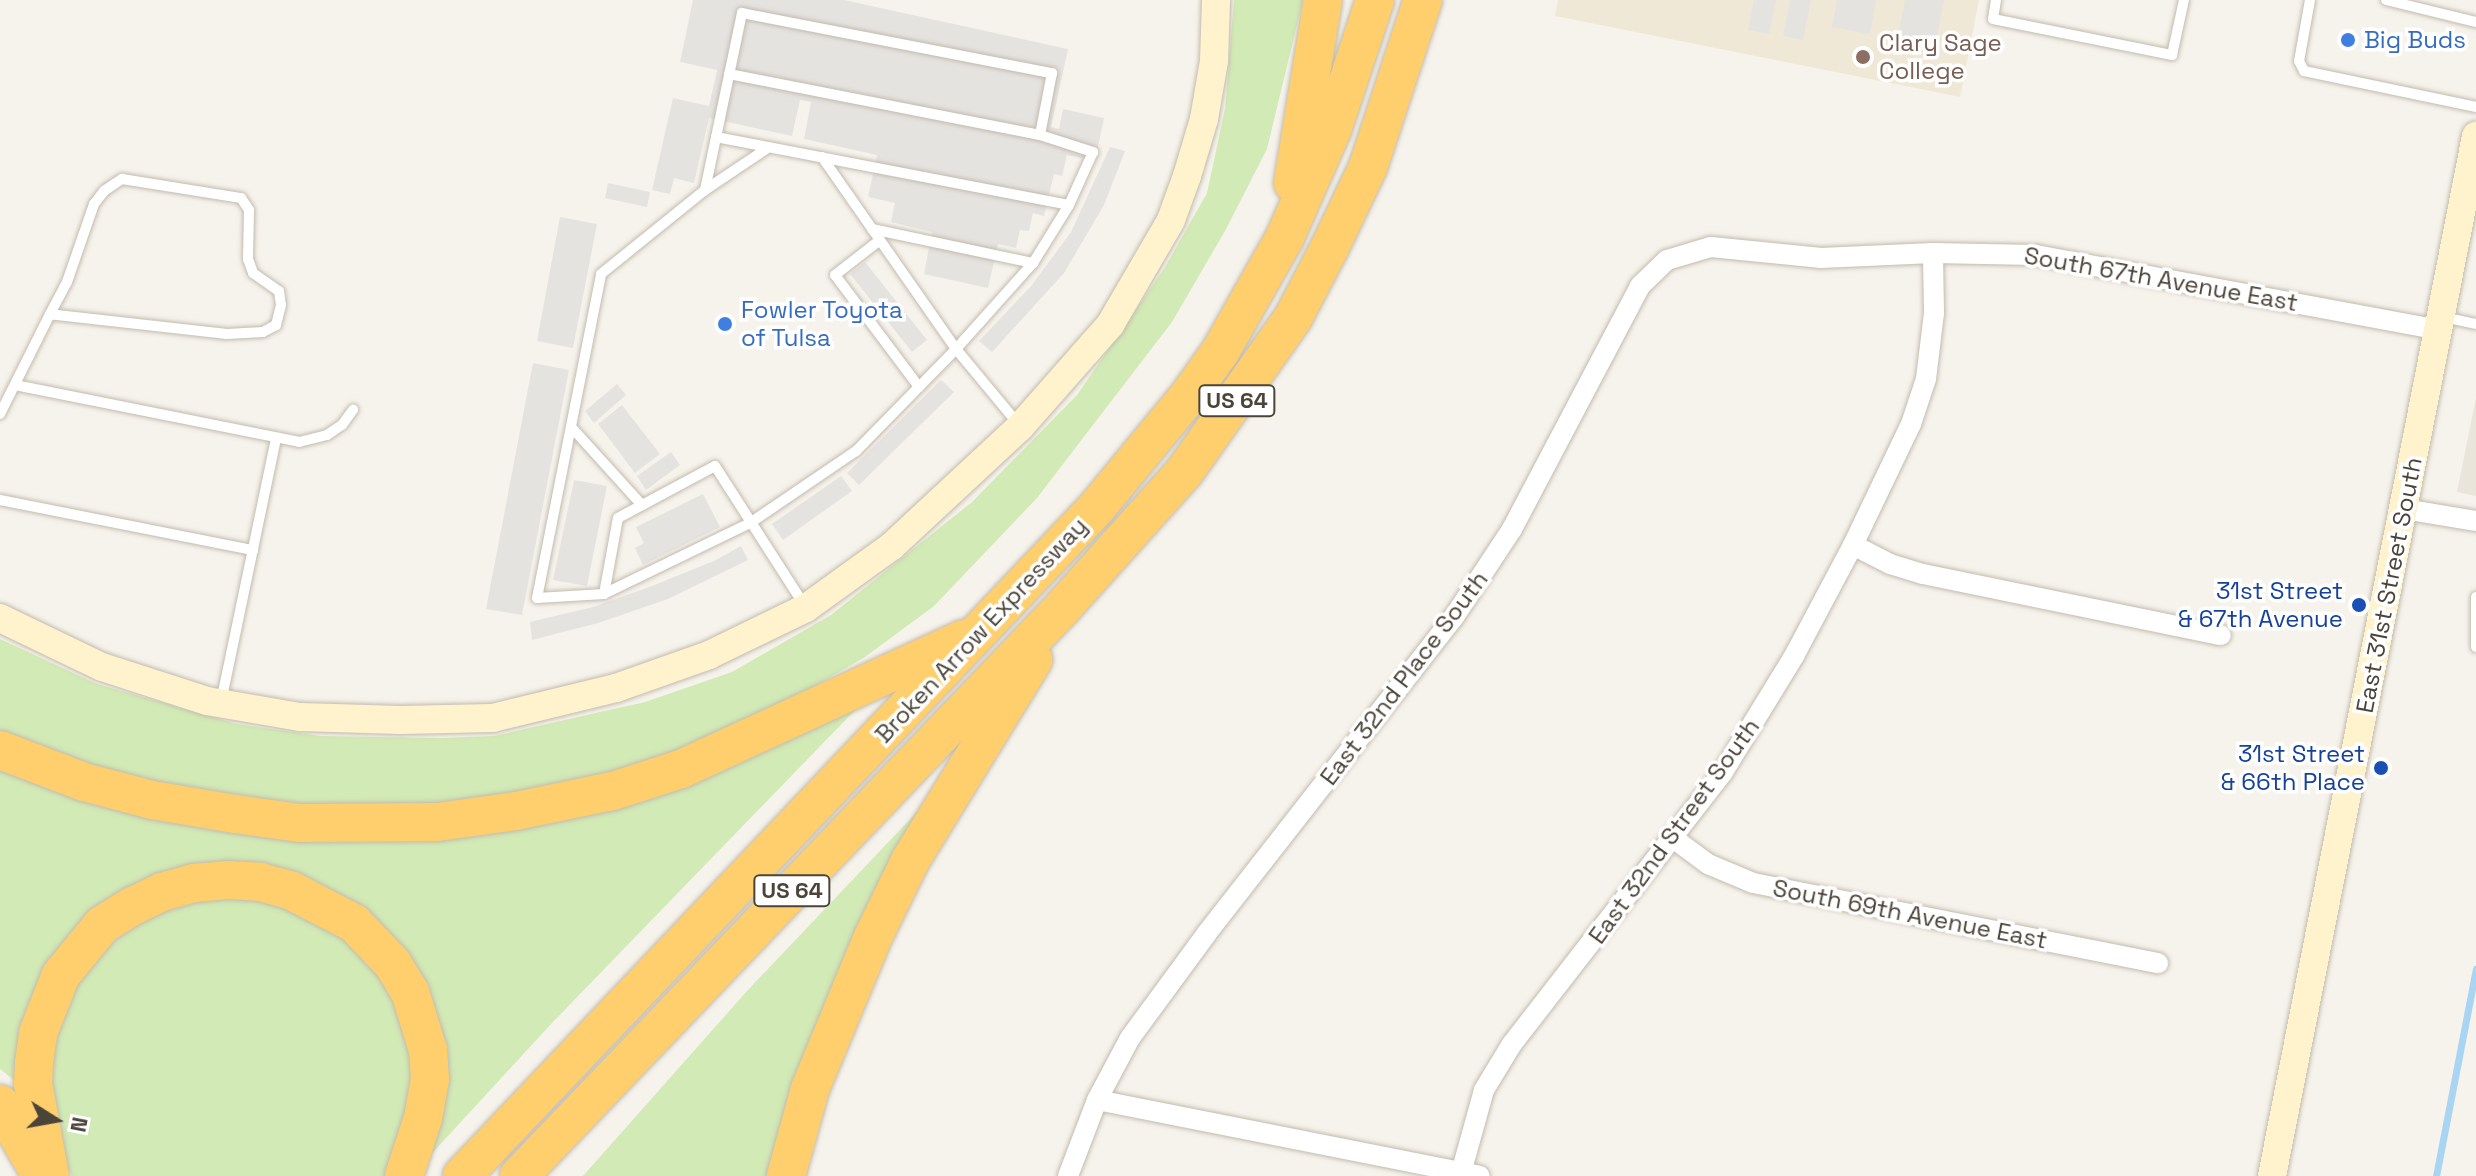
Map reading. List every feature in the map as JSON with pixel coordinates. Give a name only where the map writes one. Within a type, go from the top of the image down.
[{"type":"highway","points":[[1285,237],[1323,0]]},
{"type":"highway","name":"Broken Arrow Expressway","points":[[462,1176],[1097,507],[1190,394],[1220,352],[1285,237],[1332,130],[1375,0]]},
{"type":"highway","name":"Broken Arrow Expressway","points":[[519,1176],[1064,606],[1185,471],[1239,399],[1293,318],[1368,167],[1423,0]]},
{"type":"highway","points":[[1368,167],[1442,0]]},
{"type":"highway","points":[[786,1176],[810,1089],[839,1012],[910,861],[963,779],[1064,606]]},
{"type":"highway","points":[[0,750],[97,785],[152,800],[221,812],[299,823],[438,822],[516,811],[599,794],[681,769],[980,631]]},
{"type":"highway","points":[[50,1176],[33,1083],[34,1063],[38,1033],[61,975],[102,925],[133,906],[183,886],[227,880],[260,882],[290,890],[343,917],[373,940],[410,992],[422,1019],[430,1079],[423,1118],[404,1176]]},
{"type":"highway","points":[[0,1104],[42,1176]]},
{"type":"street","points":[[0,618],[102,667],[221,703],[300,717],[401,720],[493,718],[616,688],[696,660],[806,608],[892,546],[1020,427],[1110,325],[1171,220],[1204,119],[1214,61],[1216,0]]},
{"type":"street","name":"East 31st Street South","points":[[2272,1176],[2476,136]]},
{"type":"street","name":"South 67th Avenue East","points":[[1690,250],[1733,247],[1795,257],[1834,258],[2008,253],[2071,260],[2440,324]]},
{"type":"street","name":"East 32nd Place South","points":[[1068,1176],[1097,1100],[1118,1058],[1148,1011],[1454,617],[1530,495],[1640,286],[1667,260],[1690,250]]},
{"type":"street","name":"East 32nd Street South","points":[[1471,1174],[1484,1090],[1512,1044],[1673,838],[1759,717],[1853,545],[1911,424],[1926,379],[1934,313],[1933,253]]},
{"type":"street","points":[[2404,509],[2476,521]]},
{"type":"street","points":[[1853,545],[1890,564],[1923,574],[2221,635]]},
{"type":"street","name":"South 69th Avenue East","points":[[1673,838],[1708,864],[1753,883],[2158,963]]},
{"type":"street","points":[[1097,1100],[1471,1174]]},
{"type":"lane","points":[[1996,0],[1993,19],[2172,55],[2184,0]]},
{"type":"lane","points":[[2310,0],[2299,61],[2304,71],[2476,107]]},
{"type":"lane","points":[[2386,0],[2476,22]]},
{"type":"lane","points":[[705,190],[742,13],[1052,73],[1040,135]]},
{"type":"lane","points":[[729,74],[1040,135],[1093,152],[1069,205],[1033,263],[956,349],[856,451],[750,523],[604,594],[537,598],[573,429],[601,274],[705,190],[769,147]]},
{"type":"lane","points":[[716,137],[1069,205]]},
{"type":"lane","points":[[822,157],[956,349],[1020,427]]},
{"type":"lane","points":[[0,414],[50,314],[80,246],[94,204],[104,191],[122,179],[241,198],[249,210],[248,259],[253,273],[279,291],[281,305],[276,325],[263,332],[227,334],[50,314]]},
{"type":"lane","points":[[872,229],[1033,263]]},
{"type":"lane","points":[[880,240],[835,275],[919,387]]},
{"type":"lane","points":[[2440,324],[2476,324]]},
{"type":"lane","points":[[15,385],[299,442],[327,435],[342,425],[353,410]]},
{"type":"lane","points":[[573,429],[642,505]]},
{"type":"lane","points":[[221,703],[276,438]]},
{"type":"lane","points":[[604,594],[618,518],[715,466],[806,608]]},
{"type":"lane","points":[[0,500],[253,550]]},
{"type":"lane","points":[[2476,597],[2473,610],[2476,647]]},
{"type":"shaded area","points":[[693,0],[844,0],[1068,49],[1051,127],[1059,129],[1063,109],[1104,118],[1095,161],[1067,155],[1062,176],[1054,174],[1044,216],[1033,213],[1029,231],[1020,230],[1016,248],[998,244],[988,288],[924,274],[932,232],[891,222],[895,203],[868,197],[877,155],[804,139],[811,102],[800,100],[792,136],[709,118],[694,183],[674,178],[670,194],[652,190],[673,98],[709,106],[717,70],[680,62]]},
{"type":"shaded area","name":"Clary Sage College","points":[[1558,0],[1979,0],[1960,97],[1555,16]]},
{"type":"shaded area","points":[[1754,0],[1776,0],[1769,34],[1748,30]]},
{"type":"shaded area","points":[[1790,0],[1811,0],[1803,40],[1783,36]]},
{"type":"shaded area","points":[[1837,0],[1876,0],[1870,34],[1832,27]]},
{"type":"shaded area","points":[[1905,0],[1944,0],[1935,47],[1897,40]]},
{"type":"shaded area","points":[[1110,147],[1125,151],[1104,205],[1064,273],[992,352],[979,341],[1031,286],[1071,232]]},
{"type":"shaded area","points":[[608,183],[650,192],[647,207],[605,198]]},
{"type":"shaded area","points":[[560,217],[597,224],[573,348],[537,341]]},
{"type":"shaded area","points":[[865,262],[927,340],[912,352],[850,274]]},
{"type":"shaded area","points":[[533,363],[569,370],[522,615],[486,609]]},
{"type":"shaded area","points":[[941,380],[954,392],[859,485],[847,473]]},
{"type":"shaded area","points":[[617,384],[626,395],[594,423],[585,411]]},
{"type":"shaded area","points":[[2476,398],[2476,496],[2457,492]]},
{"type":"shaded area","points":[[622,405],[660,454],[635,473],[598,424]]},
{"type":"shaded area","points":[[671,452],[680,465],[646,490],[637,476]]},
{"type":"shaded area","points":[[841,476],[852,491],[783,540],[772,524]]},
{"type":"shaded area","points":[[574,480],[607,486],[587,586],[553,580]]},
{"type":"shaded area","points":[[703,494],[720,527],[643,565],[635,548],[644,543],[636,527]]},
{"type":"shaded area","points":[[741,546],[748,560],[668,599],[598,623],[532,640],[530,622],[593,607],[652,586],[714,561]]},
{"type":"green space","points":[[1234,0],[1303,0],[1267,149],[1225,231],[1172,322],[1037,498],[934,606],[865,657],[770,712],[678,752],[578,784],[446,808],[296,811],[165,786],[93,767],[0,733],[0,639],[97,684],[237,724],[321,736],[440,738],[494,736],[645,702],[732,672],[831,615],[972,502],[1077,395],[1164,269],[1207,193],[1225,109]]},
{"type":"green space","points":[[860,705],[552,1023],[424,1162],[441,1070],[339,897],[127,892],[20,1085],[0,1069],[0,763],[388,839]]},
{"type":"green space","points":[[933,795],[775,1176],[583,1176],[747,991]]},
{"type":"green space","points":[[227,897],[269,901],[321,922],[353,945],[379,971],[400,1007],[414,1047],[412,1114],[386,1176],[72,1176],[60,1152],[47,1080],[54,1027],[81,970],[135,923],[171,906]]},
{"type":"waterway","points":[[2436,1176],[2476,969]]},
{"type":"place","name":"Big Buds","points":[[2348,40]]},
{"type":"place","name":"Clary Sage College","points":[[1863,57]]},
{"type":"place","name":"Fowler Toyota of Tulsa","points":[[725,324]]},
{"type":"place","name":"31st Street & 67th Avenue","points":[[2359,605]]},
{"type":"place","name":"31st Street & 66th Place","points":[[2381,768]]}]
